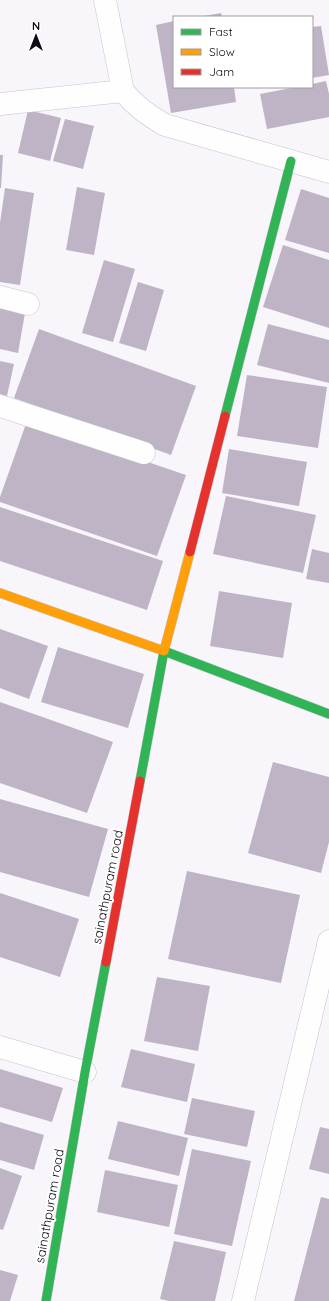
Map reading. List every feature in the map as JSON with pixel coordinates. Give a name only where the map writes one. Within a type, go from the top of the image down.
[{"type":"street","points":[[105,0],[123,91],[131,101],[144,112],[165,125],[329,172]]},
{"type":"street","points":[[1,104],[123,91]]},
{"type":"street","name":"sainathpuram road","points":[[46,1301],[85,1072],[164,651],[291,161]]},
{"type":"street","points":[[0,297],[28,304]]},
{"type":"street","points":[[0,406],[144,454]]},
{"type":"street","points":[[0,593],[164,651],[329,714]]},
{"type":"street","points":[[243,1301],[329,941]]},
{"type":"street","points":[[0,1047],[85,1072]]},
{"type":"building","points":[[221,13],[222,16],[204,16]]},
{"type":"building","points":[[173,21],[173,88],[234,88],[236,102],[171,113],[156,25]]},
{"type":"building","points":[[321,26],[329,75],[313,78],[313,27]]},
{"type":"building","points":[[326,81],[329,94],[329,117],[267,129],[260,94],[291,88],[313,88],[313,84]]},
{"type":"building","points":[[28,110],[61,118],[50,161],[18,153]]},
{"type":"building","points":[[65,119],[94,126],[83,169],[53,161]]},
{"type":"building","points":[[0,155],[3,155],[1,188],[0,188]]},
{"type":"building","points":[[77,187],[105,193],[94,255],[66,250]]},
{"type":"building","points":[[5,188],[34,193],[20,285],[0,282],[0,223]]},
{"type":"building","points":[[301,189],[329,198],[329,253],[285,240]]},
{"type":"building","points":[[283,245],[329,260],[329,328],[263,307]]},
{"type":"building","points":[[104,260],[135,269],[113,342],[82,333]]},
{"type":"building","points":[[138,282],[164,290],[146,351],[119,343]]},
{"type":"building","points":[[0,308],[25,313],[18,353],[0,349]]},
{"type":"building","points":[[268,324],[329,340],[329,383],[257,365]]},
{"type":"building","points":[[39,329],[196,386],[171,455],[14,398]]},
{"type":"building","points":[[0,361],[14,364],[7,396],[0,394]]},
{"type":"building","points":[[247,375],[327,387],[318,448],[237,436]]},
{"type":"building","points":[[27,421],[186,475],[157,556],[0,502],[0,497]]},
{"type":"building","points":[[229,449],[307,462],[299,506],[222,493]]},
{"type":"building","points":[[226,496],[316,515],[303,573],[213,554]]},
{"type":"building","points":[[0,507],[163,561],[147,610],[0,561]]},
{"type":"building","points":[[312,549],[329,553],[329,583],[306,579]]},
{"type":"building","points":[[219,591],[292,603],[283,658],[210,646]]},
{"type":"building","points":[[0,629],[48,646],[29,699],[0,688]]},
{"type":"building","points":[[58,647],[144,674],[128,728],[41,702]]},
{"type":"building","points":[[0,702],[113,742],[87,813],[0,783]]},
{"type":"building","points":[[273,762],[329,777],[329,842],[321,873],[248,853]]},
{"type":"building","points":[[0,799],[108,829],[89,897],[0,872]]},
{"type":"building","points":[[187,871],[300,895],[281,983],[168,959]]},
{"type":"building","points":[[0,893],[79,919],[60,977],[0,957]]},
{"type":"building","points":[[157,977],[210,986],[198,1051],[144,1041]]},
{"type":"building","points":[[131,1049],[195,1064],[187,1102],[121,1087]]},
{"type":"building","points":[[0,1069],[63,1088],[52,1122],[0,1107]]},
{"type":"building","points":[[192,1098],[255,1111],[247,1147],[184,1134]]},
{"type":"building","points":[[118,1121],[188,1138],[179,1176],[108,1159]]},
{"type":"building","points":[[0,1122],[44,1135],[34,1170],[0,1160]]},
{"type":"building","points":[[320,1127],[329,1129],[329,1174],[309,1169]]},
{"type":"building","points":[[192,1149],[251,1161],[232,1246],[174,1234]]},
{"type":"building","points":[[0,1168],[22,1176],[3,1230],[0,1229]]},
{"type":"building","points":[[105,1170],[178,1185],[169,1227],[97,1212]]},
{"type":"building","points":[[321,1197],[329,1199],[329,1301],[294,1301]]},
{"type":"building","points":[[174,1241],[226,1252],[215,1301],[169,1301],[160,1299]]},
{"type":"building","points":[[0,1270],[18,1275],[10,1301],[0,1301]]},
{"type":"traffic: fast","points":[[225,416],[291,161]]},
{"type":"traffic: fast","points":[[140,781],[164,651],[329,714]]},
{"type":"traffic: fast","points":[[46,1301],[85,1072],[106,962]]},
{"type":"traffic: slow","points":[[0,593],[164,651],[190,552]]},
{"type":"traffic: jam","points":[[190,552],[225,416]]},
{"type":"traffic: jam","points":[[106,962],[140,781]]}]
